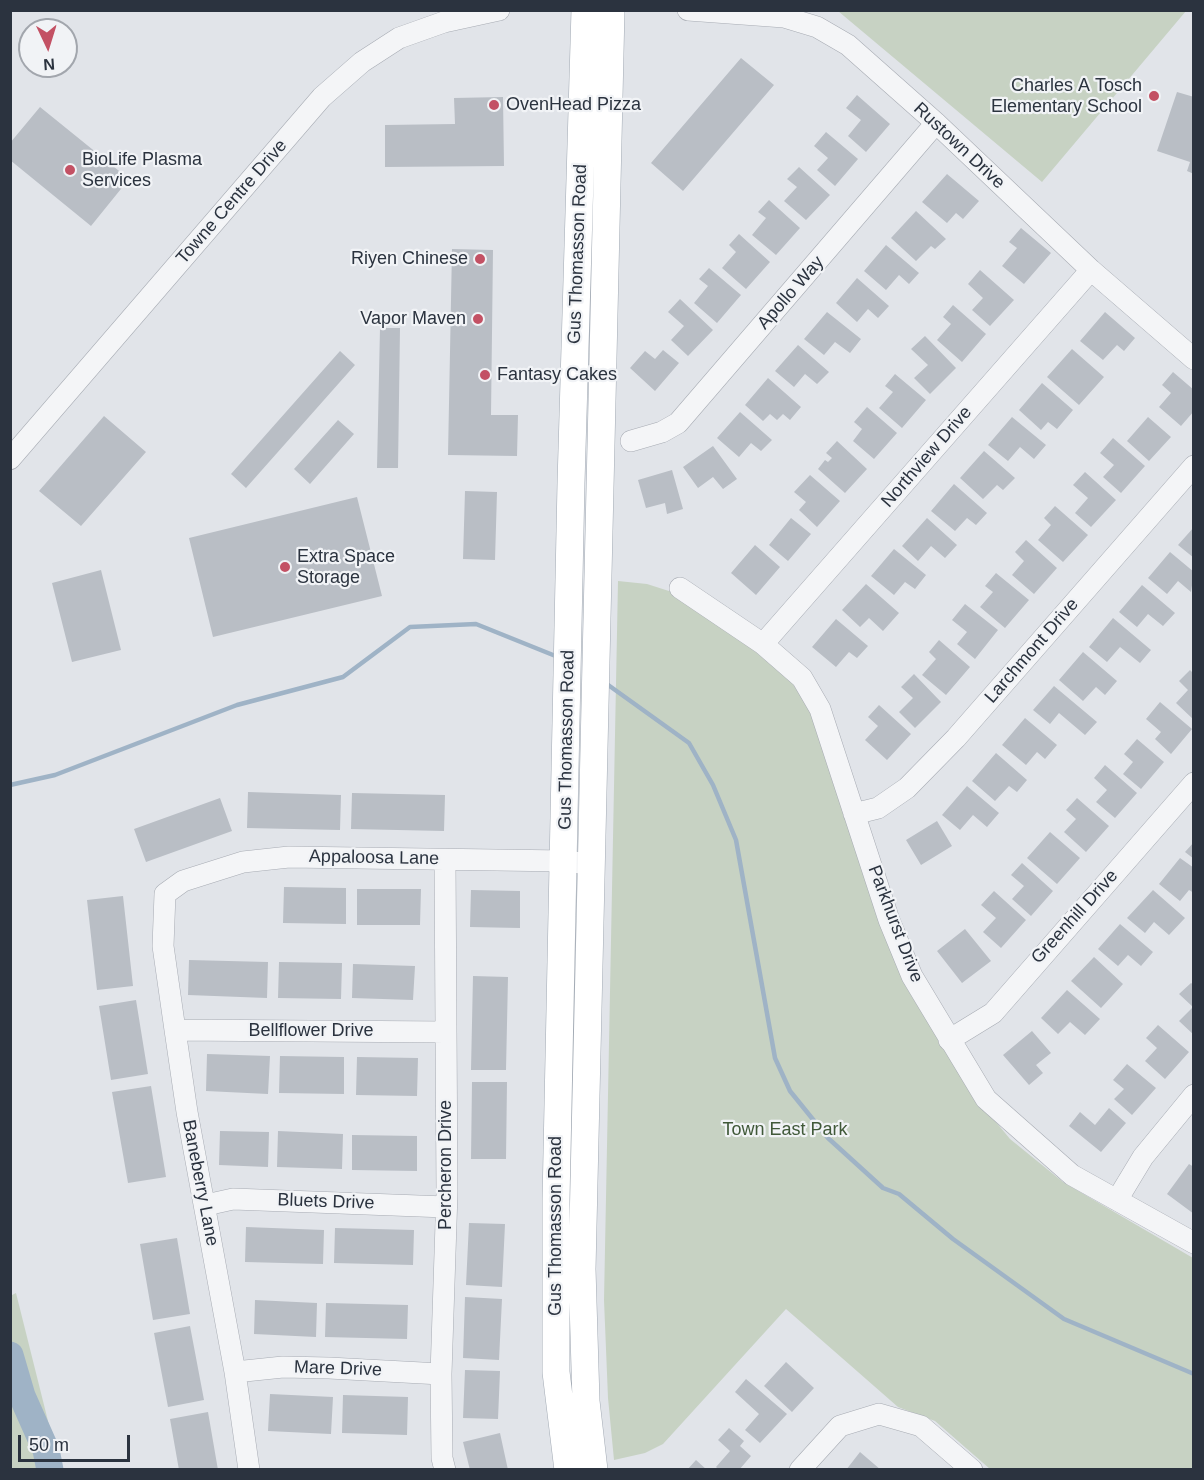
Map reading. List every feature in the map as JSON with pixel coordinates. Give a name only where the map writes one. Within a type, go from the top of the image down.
[{"type":"main road","name":"Gus Thomasson Road","points":[[585,10],[568,720],[577,862],[586,1401],[594,1470]]},
{"type":"main road","name":"Gus Thomasson Road","points":[[567,1470],[556,1372],[555,1297],[577,862],[594,741],[612,10]]},
{"type":"main road","points":[[576,330],[603,331]]},
{"type":"street","name":"Towne Centre Drive","points":[[10,459],[322,97],[362,62],[399,38],[444,22],[499,10]]},
{"type":"street","name":"Rustown Drive","points":[[688,10],[784,17],[817,27],[848,45],[936,123],[1091,270],[1194,359]]},
{"type":"street","name":"Apollo Way","points":[[631,441],[662,432],[678,423],[936,123]]},
{"type":"street","name":"Northview Drive","points":[[763,644],[1091,270]]},
{"type":"street","name":"Larchmont Drive","points":[[854,814],[878,808],[907,788],[956,738],[1194,466]]},
{"type":"street","name":"Parkhurst Drive","points":[[680,588],[763,644],[802,678],[820,709],[889,920],[912,976],[986,1099],[1024,1135],[1072,1175],[1194,1243]]},
{"type":"street","name":"Greenhill Drive","points":[[949,1040],[993,1013],[1194,783]]},
{"type":"street","name":"Appaloosa Lane","points":[[165,894],[183,881],[243,862],[290,857],[577,862]]},
{"type":"street","name":"Percheron Drive","points":[[444,1470],[441,1374],[447,1207],[445,860]]},
{"type":"street","name":"Baneberry Lane","points":[[165,894],[163,946],[175,1030],[187,1112],[206,1205],[235,1372],[249,1470]]},
{"type":"street","name":"Bellflower Drive","points":[[175,1030],[446,1032]]},
{"type":"street","points":[[1117,1200],[1143,1157],[1194,1095]]},
{"type":"street","name":"Bluets Drive","points":[[206,1205],[233,1198],[447,1207]]},
{"type":"street","name":"Mare Drive","points":[[235,1372],[317,1368],[441,1374]]},
{"type":"street","points":[[800,1470],[840,1426],[879,1414],[921,1426],[972,1470]]},
{"type":"green space","points":[[838,11],[1186,11],[1042,182]]},
{"type":"green space","name":"Town East Park","points":[[618,581],[647,584],[672,592],[717,620],[790,680],[811,711],[906,987],[972,1093],[1010,1139],[1063,1182],[1193,1258],[1194,1469],[990,1469],[935,1421],[898,1407],[786,1309],[663,1444],[645,1453],[614,1460],[608,1398],[604,1300]]},
{"type":"green space","points":[[16,1293],[60,1469],[11,1469],[10,1296]]},
{"type":"building","points":[[741,58],[774,85],[683,191],[651,163]]},
{"type":"building","points":[[1177,92],[1194,97],[1194,174],[1187,171],[1190,162],[1157,151]]},
{"type":"building","points":[[857,95],[890,124],[866,152],[848,136],[861,120],[846,108]]},
{"type":"building","points":[[503,97],[504,166],[385,167],[385,125],[455,124],[454,98]]},
{"type":"building","name":"BioLife Plasma Services","points":[[40,107],[129,179],[91,226],[10,160],[10,143]]},
{"type":"building","points":[[826,132],[858,159],[835,186],[817,170],[828,158],[814,146]]},
{"type":"building","points":[[799,167],[830,195],[806,220],[784,201],[797,187],[787,179]]},
{"type":"building","points":[[947,174],[979,201],[963,219],[956,213],[947,223],[922,202]]},
{"type":"building","points":[[769,200],[800,228],[776,255],[752,235],[766,218],[758,212]]},
{"type":"building","points":[[916,211],[946,239],[935,249],[931,246],[916,261],[891,238]]},
{"type":"building","points":[[1021,228],[1051,253],[1024,284],[1002,266],[1017,248],[1009,242]]},
{"type":"building","points":[[739,234],[770,262],[746,289],[722,268],[736,252],[729,245]]},
{"type":"building","points":[[886,245],[919,273],[909,284],[899,275],[886,290],[864,271]]},
{"type":"building","points":[[452,249],[493,250],[491,415],[518,415],[517,456],[448,455]]},
{"type":"building","points":[[709,268],[741,295],[717,323],[694,303],[708,286],[699,279]]},
{"type":"building","points":[[980,270],[1014,300],[990,326],[972,310],[983,298],[968,284]]},
{"type":"building","points":[[857,278],[889,306],[878,318],[868,309],[857,322],[836,303]]},
{"type":"building","points":[[680,299],[713,330],[688,356],[671,340],[684,326],[668,312]]},
{"type":"building","points":[[953,305],[986,334],[962,362],[937,340],[951,324],[943,317]]},
{"type":"building","points":[[827,312],[861,339],[850,353],[835,342],[824,355],[804,339]]},
{"type":"building","points":[[1105,312],[1135,338],[1124,351],[1117,345],[1103,360],[1080,341]]},
{"type":"building","points":[[380,328],[400,328],[398,468],[377,468]]},
{"type":"building","points":[[925,336],[956,368],[930,394],[914,378],[928,365],[911,349]]},
{"type":"building","points":[[798,345],[829,372],[817,384],[805,374],[794,387],[775,371]]},
{"type":"building","points":[[1072,349],[1104,377],[1079,405],[1047,377]]},
{"type":"building","points":[[663,350],[679,363],[655,391],[630,368],[645,351],[655,359]]},
{"type":"building","points":[[340,351],[355,365],[246,488],[231,474]]},
{"type":"building","points":[[1173,372],[1194,390],[1194,411],[1181,426],[1159,407],[1171,393],[1162,385]]},
{"type":"building","points":[[895,374],[926,400],[902,428],[879,408],[893,392],[885,386]]},
{"type":"building","points":[[768,378],[801,407],[790,420],[783,414],[777,420],[770,414],[763,421],[745,405]]},
{"type":"building","points":[[1042,383],[1073,410],[1057,429],[1048,422],[1041,430],[1019,410]]},
{"type":"building","points":[[867,407],[897,433],[874,459],[853,441],[862,429],[854,422]]},
{"type":"building","points":[[740,412],[772,440],[761,451],[751,443],[739,457],[717,438]]},
{"type":"building","points":[[104,416],[146,452],[81,526],[39,491]]},
{"type":"building","points":[[1012,417],[1046,445],[1034,459],[1020,447],[1008,461],[988,445]]},
{"type":"building","points":[[1148,417],[1171,437],[1149,461],[1127,441]]},
{"type":"building","points":[[338,420],[354,434],[310,484],[294,469]]},
{"type":"building","points":[[1113,438],[1145,466],[1121,493],[1103,477],[1114,465],[1100,453]]},
{"type":"building","points":[[837,441],[867,469],[845,493],[818,469],[825,460],[828,462],[832,458],[826,453]]},
{"type":"building","points":[[713,446],[737,479],[723,489],[713,477],[698,488],[683,467]]},
{"type":"building","points":[[984,451],[1015,478],[1003,490],[997,485],[983,499],[960,478]]},
{"type":"building","points":[[672,470],[683,509],[667,514],[665,503],[646,508],[638,480]]},
{"type":"building","points":[[1085,472],[1116,500],[1091,527],[1075,513],[1088,498],[1073,485]]},
{"type":"building","points":[[810,475],[840,501],[817,527],[799,510],[806,502],[794,492]]},
{"type":"building","points":[[954,484],[987,513],[976,525],[967,518],[955,531],[931,511]]},
{"type":"building","points":[[465,491],[497,492],[495,560],[463,559]]},
{"type":"building","name":"Extra Space Storage","points":[[357,497],[382,596],[213,637],[189,538]]},
{"type":"building","points":[[1055,506],[1088,535],[1063,562],[1038,540],[1051,525],[1044,518]]},
{"type":"building","points":[[791,518],[811,534],[788,561],[769,545]]},
{"type":"building","points":[[927,518],[957,545],[945,558],[931,546],[918,561],[902,546]]},
{"type":"building","points":[[1194,527],[1194,558],[1178,545]]},
{"type":"building","points":[[1026,540],[1057,568],[1034,594],[1012,575],[1024,561],[1015,552]]},
{"type":"building","points":[[755,545],[780,567],[756,595],[731,573]]},
{"type":"building","points":[[894,549],[926,575],[915,589],[905,582],[894,595],[871,576]]},
{"type":"building","points":[[1170,552],[1194,572],[1191,592],[1178,581],[1167,594],[1148,578]]},
{"type":"building","points":[[101,570],[121,650],[72,662],[52,583]]},
{"type":"building","points":[[996,573],[1029,600],[1005,628],[980,607],[993,592],[985,586]]},
{"type":"building","points":[[866,584],[899,613],[883,631],[869,618],[860,627],[842,610]]},
{"type":"building","points":[[1142,585],[1175,613],[1163,626],[1148,614],[1137,627],[1119,612]]},
{"type":"building","points":[[965,604],[998,630],[975,659],[957,644],[967,632],[952,620]]},
{"type":"building","points":[[1113,618],[1151,650],[1140,663],[1120,647],[1107,662],[1089,647]]},
{"type":"building","points":[[836,619],[868,646],[857,658],[849,652],[836,667],[812,647]]},
{"type":"building","points":[[939,640],[970,667],[946,695],[922,675],[936,659],[929,652]]},
{"type":"building","points":[[1083,652],[1117,681],[1105,695],[1096,687],[1083,701],[1059,680]]},
{"type":"building","points":[[1190,670],[1194,674],[1194,720],[1176,703],[1188,690],[1179,681]]},
{"type":"building","points":[[914,674],[941,702],[915,728],[899,712],[913,698],[901,687]]},
{"type":"building","points":[[1054,686],[1097,722],[1085,735],[1059,713],[1050,724],[1033,710]]},
{"type":"building","points":[[1160,702],[1192,729],[1171,754],[1155,739],[1161,732],[1146,719]]},
{"type":"building","points":[[879,705],[911,734],[887,760],[865,740],[878,726],[868,717]]},
{"type":"building","points":[[1025,718],[1057,745],[1045,759],[1037,752],[1026,765],[1002,745]]},
{"type":"building","points":[[1137,739],[1164,762],[1141,789],[1123,774],[1133,762],[1124,754]]},
{"type":"building","points":[[996,753],[1027,780],[1017,792],[1009,786],[995,801],[972,781]]},
{"type":"building","points":[[1105,765],[1137,793],[1115,818],[1096,802],[1107,790],[1094,778]]},
{"type":"building","points":[[967,786],[999,813],[987,827],[973,815],[960,830],[942,815]]},
{"type":"building","points":[[248,792],[341,795],[340,830],[247,828]]},
{"type":"building","points":[[352,793],[445,795],[444,831],[351,829]]},
{"type":"building","points":[[220,798],[232,831],[146,862],[134,829]]},
{"type":"building","points":[[1077,798],[1109,826],[1086,852],[1064,832],[1076,819],[1066,810]]},
{"type":"building","points":[[937,821],[952,846],[921,865],[906,840]]},
{"type":"building","points":[[1050,832],[1080,858],[1057,884],[1027,858]]},
{"type":"building","points":[[1194,842],[1194,859],[1185,852]]},
{"type":"building","points":[[1180,858],[1194,868],[1194,893],[1189,890],[1180,901],[1159,884]]},
{"type":"building","points":[[1022,863],[1053,891],[1031,916],[1012,899],[1024,886],[1011,875]]},
{"type":"building","points":[[284,887],[346,888],[346,924],[283,923]]},
{"type":"building","points":[[357,889],[421,889],[420,925],[357,925]]},
{"type":"building","points":[[471,890],[520,891],[520,928],[470,927]]},
{"type":"building","points":[[1153,890],[1185,918],[1169,935],[1154,922],[1145,933],[1127,918]]},
{"type":"building","points":[[994,891],[1026,920],[1001,948],[983,932],[996,918],[981,905]]},
{"type":"building","points":[[123,896],[133,986],[97,990],[87,900]]},
{"type":"building","points":[[1120,924],[1153,952],[1141,966],[1128,955],[1118,966],[1098,949]]},
{"type":"building","points":[[965,929],[991,961],[962,983],[937,951]]},
{"type":"building","points":[[1094,957],[1123,984],[1101,1008],[1071,981]]},
{"type":"building","points":[[189,960],[268,962],[267,998],[188,995]]},
{"type":"building","points":[[279,962],[342,963],[341,999],[278,998]]},
{"type":"building","points":[[353,964],[415,966],[413,1000],[352,998]]},
{"type":"building","points":[[473,976],[508,977],[506,1070],[471,1070]]},
{"type":"building","points":[[1191,983],[1194,985],[1194,1035],[1179,1021],[1193,1007],[1179,994]]},
{"type":"building","points":[[1067,990],[1100,1019],[1085,1035],[1070,1022],[1058,1034],[1041,1018]]},
{"type":"building","points":[[136,1000],[148,1074],[111,1080],[99,1006]]},
{"type":"building","points":[[1158,1025],[1189,1052],[1165,1079],[1145,1061],[1157,1048],[1146,1038]]},
{"type":"building","points":[[1032,1031],[1051,1053],[1036,1065],[1043,1073],[1029,1085],[1003,1055]]},
{"type":"building","points":[[207,1054],[270,1056],[268,1094],[206,1091]]},
{"type":"building","points":[[280,1056],[344,1057],[344,1094],[279,1093]]},
{"type":"building","points":[[357,1057],[418,1058],[417,1096],[356,1095]]},
{"type":"building","points":[[1127,1064],[1156,1088],[1132,1115],[1114,1099],[1124,1089],[1113,1080]]},
{"type":"building","points":[[472,1082],[507,1082],[506,1159],[471,1159]]},
{"type":"building","points":[[151,1086],[166,1177],[128,1183],[112,1092]]},
{"type":"building","points":[[1109,1108],[1126,1123],[1101,1152],[1069,1126],[1080,1112],[1095,1125]]},
{"type":"building","points":[[220,1131],[269,1132],[268,1167],[219,1165]]},
{"type":"building","points":[[278,1131],[343,1134],[342,1169],[277,1167]]},
{"type":"building","points":[[352,1135],[417,1136],[417,1171],[352,1170]]},
{"type":"building","points":[[1189,1164],[1194,1167],[1194,1214],[1167,1194]]},
{"type":"building","points":[[469,1223],[505,1224],[502,1287],[466,1285]]},
{"type":"building","points":[[246,1227],[324,1230],[323,1264],[245,1262]]},
{"type":"building","points":[[335,1228],[414,1230],[413,1265],[334,1263]]},
{"type":"building","points":[[177,1238],[190,1314],[153,1320],[140,1244]]},
{"type":"building","points":[[465,1297],[502,1299],[499,1360],[463,1358]]},
{"type":"building","points":[[255,1300],[317,1303],[316,1337],[254,1334]]},
{"type":"building","points":[[326,1303],[408,1305],[407,1339],[325,1337]]},
{"type":"building","points":[[190,1326],[204,1400],[168,1407],[154,1333]]},
{"type":"building","points":[[786,1362],[814,1388],[792,1412],[764,1386]]},
{"type":"building","points":[[465,1370],[500,1371],[498,1419],[463,1418]]},
{"type":"building","points":[[746,1379],[787,1414],[760,1443],[745,1430],[759,1414],[735,1392]]},
{"type":"building","points":[[270,1394],[333,1397],[331,1434],[268,1431]]},
{"type":"building","points":[[343,1395],[408,1397],[407,1435],[342,1433]]},
{"type":"building","points":[[208,1412],[218,1470],[179,1470],[170,1419]]},
{"type":"building","points":[[729,1428],[744,1441],[740,1446],[751,1456],[739,1470],[719,1470],[716,1467],[730,1451],[718,1440]]},
{"type":"building","points":[[500,1433],[508,1470],[470,1470],[463,1442]]},
{"type":"building","points":[[860,1452],[881,1470],[846,1470]]},
{"type":"building","points":[[696,1460],[707,1470],[687,1470]]},
{"type":"waterway","points":[[10,785],[55,775],[237,705],[343,677],[410,627],[476,624],[558,657]]},
{"type":"waterway","points":[[604,682],[689,743],[713,785],[736,840],[775,1058],[790,1091],[828,1138],[883,1188],[899,1194],[953,1239],[1064,1319],[1194,1374]]},
{"type":"waterway","points":[[10,1355],[22,1396],[46,1450],[50,1470]]},
{"type":"place","name":"Charles A Tosch Elementary School","points":[[1154,96]]},
{"type":"place","name":"OvenHead Pizza","points":[[494,105]]},
{"type":"place","name":"BioLife Plasma Services","points":[[70,170]]},
{"type":"place","name":"Riyen Chinese","points":[[480,259]]},
{"type":"place","name":"Vapor Maven","points":[[478,319]]},
{"type":"place","name":"Fantasy Cakes","points":[[485,375]]},
{"type":"place","name":"Extra Space Storage","points":[[285,567]]}]
